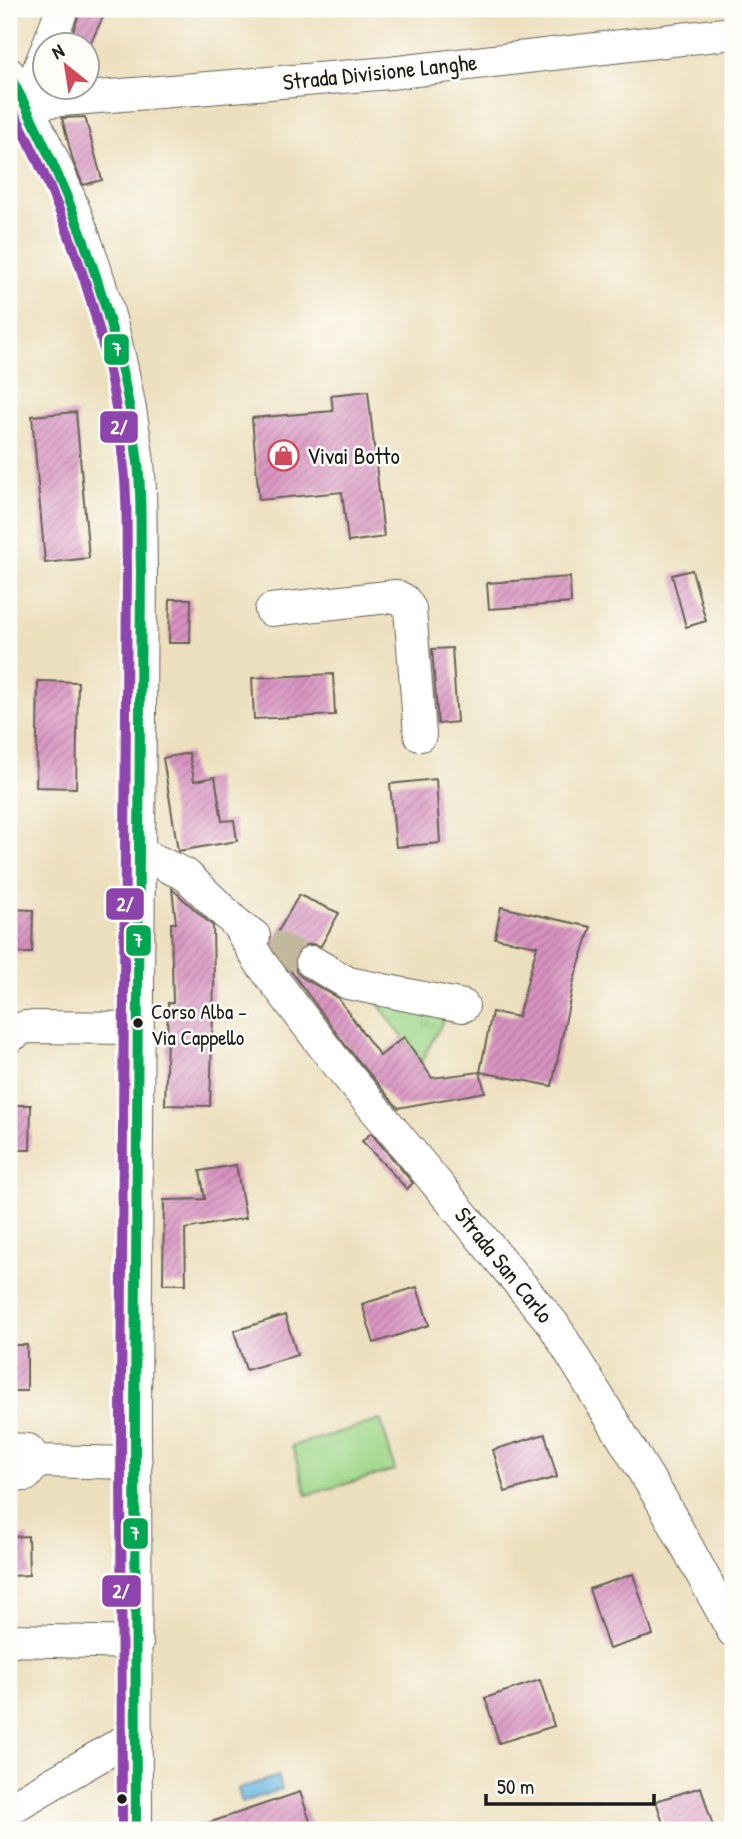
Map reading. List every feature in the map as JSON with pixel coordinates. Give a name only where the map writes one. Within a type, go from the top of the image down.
[{"type":"street","points":[[53,32],[62,9]]},
{"type":"street","name":"Strada Divisione Langhe","points":[[25,103],[390,73],[733,33]]},
{"type":"street","points":[[9,74],[81,226],[105,300],[124,379],[138,465],[141,570],[137,1028],[136,1830]]},
{"type":"street","points":[[25,103],[32,86]]},
{"type":"street","points":[[271,610],[396,596],[404,600],[410,609],[420,735]]},
{"type":"street","name":"Strada San Carlo","points":[[139,853],[186,875],[237,924],[270,945]]},
{"type":"street","name":"Strada San Carlo","points":[[237,924],[260,962],[332,1057],[553,1324],[662,1501],[733,1631]]},
{"type":"street","points":[[312,962],[348,984],[463,1006]]},
{"type":"street","points":[[14,1025],[137,1028]]},
{"type":"street","points":[[9,1474],[26,1475],[23,1455],[136,1462]]},
{"type":"street","points":[[9,1640],[137,1643]]},
{"type":"street","points":[[9,1809],[136,1734]]},
{"type":"green space","points":[[374,998],[449,1010],[421,1062]]},
{"type":"green space","points":[[381,1420],[395,1470],[307,1495],[292,1446]]},
{"type":"water","points":[[278,1776],[282,1789],[242,1802],[238,1789]]},
{"type":"building","points":[[81,9],[107,9],[96,32],[73,32]]},
{"type":"building","points":[[85,117],[102,180],[83,185],[73,161],[62,118]]},
{"type":"building","points":[[368,391],[384,537],[348,542],[342,492],[259,500],[252,418],[333,411],[331,395]]},
{"type":"building","points":[[76,412],[89,558],[45,563],[32,416]]},
{"type":"building","points":[[692,570],[706,621],[686,627],[672,575]]},
{"type":"building","points":[[570,577],[571,603],[489,609],[487,583]]},
{"type":"building","points":[[170,599],[191,599],[190,643],[169,643]]},
{"type":"building","points":[[452,648],[457,722],[438,724],[432,649]]},
{"type":"building","points":[[333,674],[335,715],[254,719],[252,678]]},
{"type":"building","points":[[38,681],[78,682],[76,788],[36,787]]},
{"type":"building","points":[[189,753],[194,781],[215,777],[222,821],[234,820],[237,841],[178,851],[163,758]]},
{"type":"building","points":[[436,779],[440,843],[396,847],[390,784]]},
{"type":"building","points":[[172,889],[213,926],[210,1106],[165,1105],[168,1003],[173,1003],[171,923],[176,923]]},
{"type":"building","points":[[299,895],[339,913],[321,946],[302,946],[297,952],[294,961],[296,972],[338,998],[380,1056],[404,1037],[432,1078],[480,1072],[485,1092],[398,1108],[346,1046],[271,944]]},
{"type":"building","points":[[501,907],[591,927],[574,980],[552,1086],[480,1072],[492,1012],[518,1017],[537,946],[495,938]]},
{"type":"building","points":[[9,909],[33,910],[32,953],[9,953]]},
{"type":"building","points":[[9,1105],[31,1105],[30,1150],[9,1150]]},
{"type":"building","points":[[371,1133],[413,1183],[407,1189],[362,1141]]},
{"type":"building","points":[[236,1165],[246,1218],[185,1229],[186,1284],[163,1284],[164,1200],[205,1199],[200,1171]]},
{"type":"building","points":[[417,1287],[429,1325],[374,1343],[362,1304]]},
{"type":"building","points":[[285,1315],[297,1355],[246,1370],[234,1331]]},
{"type":"building","points":[[9,1345],[27,1345],[27,1391],[9,1391]]},
{"type":"building","points":[[545,1434],[557,1477],[505,1492],[493,1450]]},
{"type":"building","points":[[28,1536],[29,1575],[9,1576],[9,1537]]},
{"type":"building","points":[[633,1574],[653,1635],[609,1649],[589,1589]]},
{"type":"building","points":[[540,1680],[554,1726],[499,1743],[485,1698]]},
{"type":"building","points":[[701,1787],[714,1830],[665,1830],[656,1801]]},
{"type":"building","points":[[300,1792],[313,1830],[196,1830],[196,1827]]},
{"type":"tunnel","points":[[270,945],[312,962]]},
{"type":"transit line","name":"7","points":[[9,74],[54,167],[92,262],[120,361],[139,476],[141,570],[135,1412],[136,1830]]},
{"type":"transit line","name":"2/","points":[[9,103],[51,189],[85,280],[109,373],[125,481],[127,570],[121,1412],[122,1830]]},
{"type":"place","name":"Vivai Botto","points":[[284,456]]},
{"type":"place","name":"Corso Alba – Via Cappello","points":[[138,1023]]}]
